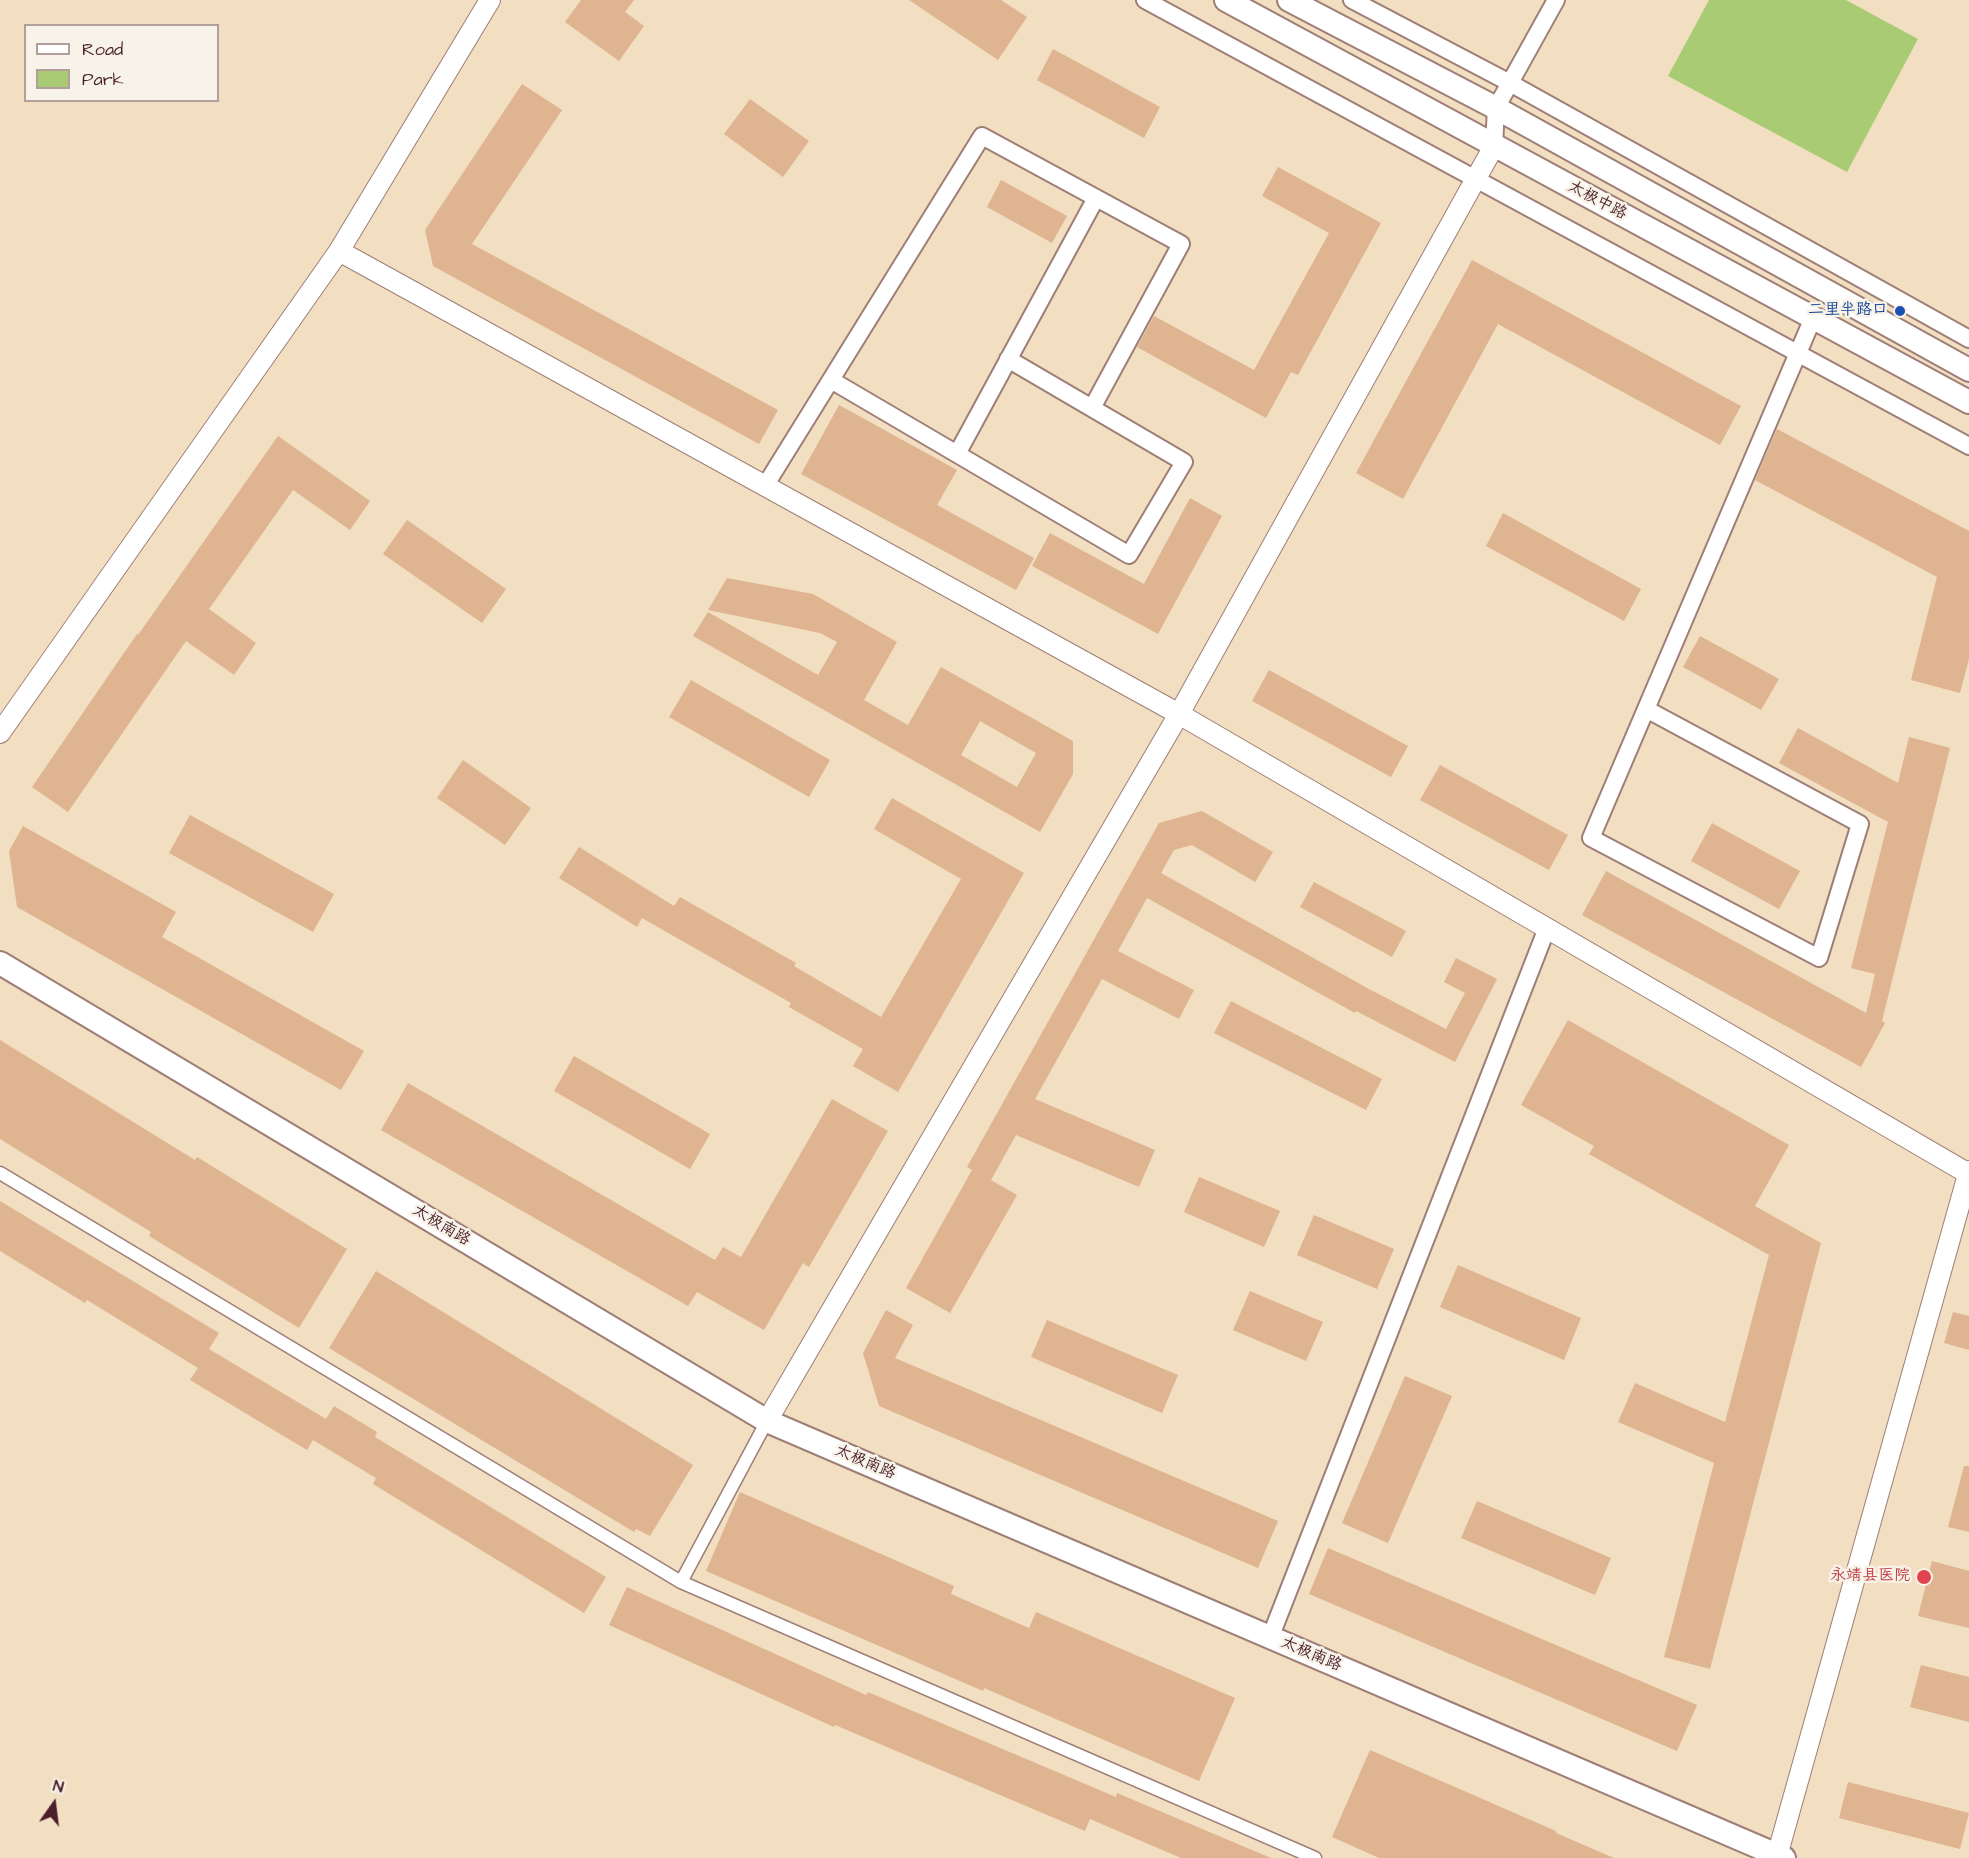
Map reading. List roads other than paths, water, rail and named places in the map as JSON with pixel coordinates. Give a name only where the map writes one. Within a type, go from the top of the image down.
[{"type":"main road","name":"太极中路","points":[[1226,0],[1969,402]]},
{"type":"main road","name":"太极中路","points":[[1289,0],[1496,108],[1969,370]]},
{"type":"main road","name":"太极南路","points":[[0,963],[767,1420],[1270,1638],[1745,1851],[1780,1857]]},
{"type":"street","points":[[0,733],[339,251],[490,0]]},
{"type":"street","points":[[1145,0],[1969,446]]},
{"type":"street","points":[[1352,0],[1510,83],[1969,339]]},
{"type":"street","points":[[681,1582],[767,1420],[1179,714],[1494,146],[1496,108],[1556,0]]},
{"type":"street","points":[[765,486],[982,136],[1180,244],[1092,408]]},
{"type":"street","points":[[957,454],[1096,198]]},
{"type":"street","points":[[339,251],[1179,714],[1969,1173],[1780,1857]]},
{"type":"street","points":[[1646,709],[1860,824],[1819,958],[1591,838],[1646,709],[1813,318]]},
{"type":"street","points":[[831,380],[1129,555],[1184,462],[1008,359]]},
{"type":"street","points":[[1270,1638],[1547,928]]},
{"type":"street","points":[[0,1173],[681,1582],[1315,1858]]},
{"type":"place","name":"二里半路口","points":[[1900,311]]},
{"type":"place","name":"永靖县医院","points":[[1924,1577]]}]
